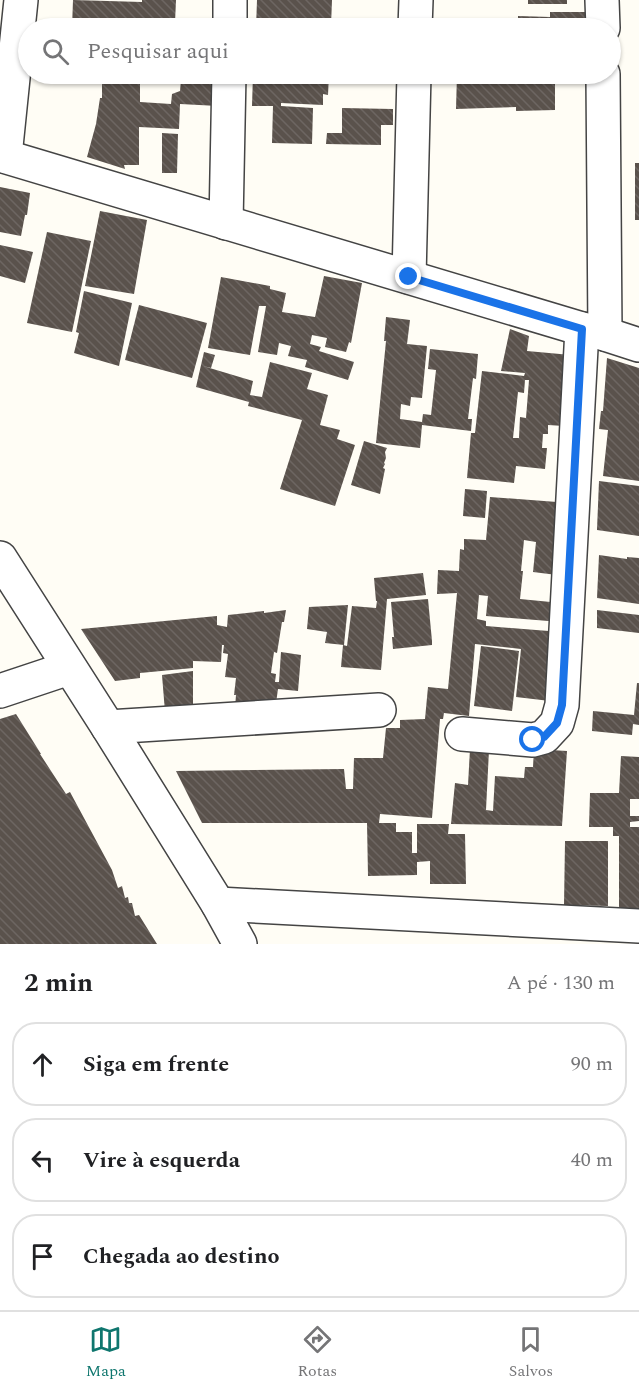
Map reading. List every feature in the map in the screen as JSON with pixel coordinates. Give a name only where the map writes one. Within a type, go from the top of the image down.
[{"type":"street","points":[[19,18],[21,0]]},
{"type":"street","points":[[230,0],[230,18]]},
{"type":"street","points":[[415,18],[416,0]]},
{"type":"street","points":[[602,0],[603,18]]},
{"type":"street","points":[[18,26],[3,155],[639,345]]},
{"type":"street","points":[[226,223],[229,84]]},
{"type":"street","points":[[409,277],[414,84]]},
{"type":"street","points":[[462,734],[533,740],[544,737],[557,723],[562,705],[593,332],[603,84]]},
{"type":"street","points":[[0,558],[108,727],[218,904],[240,944]]},
{"type":"street","points":[[0,691],[69,668]]},
{"type":"street","points":[[108,727],[379,710]]},
{"type":"street","points":[[218,904],[639,926]]},
{"type":"building","points":[[73,0],[142,2],[142,0],[176,0],[175,18],[72,18]]},
{"type":"building","points":[[257,0],[332,0],[331,18],[256,18]]},
{"type":"building","points":[[528,0],[567,0],[567,4],[528,4]]},
{"type":"building","points":[[550,12],[593,12],[593,18],[518,18],[518,16],[550,17]]},
{"type":"building","points":[[102,84],[140,84],[140,102],[171,104],[172,94],[180,91],[181,84],[221,84],[218,106],[180,104],[179,129],[139,127],[139,165],[124,165],[125,169],[87,157],[100,98],[102,98]]},
{"type":"building","points":[[253,84],[329,84],[328,95],[323,94],[323,105],[281,103],[281,106],[313,108],[312,144],[272,143],[273,106],[252,106]]},
{"type":"building","points":[[457,84],[555,84],[555,110],[516,111],[516,107],[456,109]]},
{"type":"building","points":[[342,108],[393,109],[393,125],[381,125],[381,145],[326,144],[327,133],[342,133]]},
{"type":"building","points":[[162,133],[178,134],[177,173],[162,173]]},
{"type":"building","points":[[635,163],[639,163],[639,220],[635,220]]},
{"type":"building","points":[[0,187],[30,193],[21,236],[0,232]]},
{"type":"building","points":[[100,211],[147,220],[134,294],[85,286]]},
{"type":"building","points":[[47,232],[91,241],[72,332],[27,323]]},
{"type":"building","points":[[0,245],[33,252],[25,283],[0,276]]},
{"type":"building","points":[[324,276],[362,283],[351,343],[349,342],[346,352],[325,347],[327,338],[312,335],[310,344],[321,347],[319,351],[354,362],[348,380],[305,367],[307,360],[288,356],[291,346],[279,343],[277,355],[258,352],[266,306],[259,306],[250,355],[208,348],[221,277],[270,286],[270,289],[286,293],[282,312],[315,317]]},
{"type":"building","points":[[84,291],[132,303],[119,366],[74,353]]},
{"type":"building","points":[[139,305],[207,323],[192,378],[125,360]]},
{"type":"building","points":[[386,317],[410,320],[407,344],[427,346],[422,398],[411,397],[410,406],[401,404],[400,419],[422,422],[423,414],[431,415],[436,370],[428,369],[430,349],[478,354],[476,379],[473,378],[468,419],[472,419],[471,431],[422,425],[420,448],[376,443],[386,341],[384,341]]},
{"type":"building","points":[[510,329],[529,336],[527,351],[571,355],[564,426],[548,425],[548,434],[543,434],[542,448],[547,448],[545,469],[516,466],[514,483],[467,478],[471,433],[475,433],[482,371],[524,376],[525,373],[501,371]],"holes":[[[525,380],[529,380],[526,418],[520,417],[519,438],[513,438],[518,392],[524,393]]]},
{"type":"building","points":[[204,352],[215,355],[211,368],[203,366],[253,381],[250,395],[262,397],[270,362],[312,373],[307,389],[328,395],[320,425],[340,430],[337,439],[355,445],[335,506],[280,489],[302,420],[248,406],[249,402],[196,387]]},
{"type":"building","points":[[607,358],[639,368],[639,481],[603,476],[608,430],[599,429],[601,411],[603,411]]},
{"type":"building","points":[[364,441],[387,448],[380,494],[351,485]]},
{"type":"building","points":[[599,481],[639,486],[639,536],[597,530]]},
{"type":"building","points":[[465,489],[487,491],[485,518],[463,516]]},
{"type":"building","points":[[490,497],[557,502],[565,576],[533,572],[536,542],[524,540],[520,599],[561,603],[561,622],[486,616],[488,596],[479,595],[477,619],[486,621],[486,626],[561,632],[550,701],[516,697],[521,649],[475,644],[469,716],[444,713],[443,719],[440,719],[432,818],[380,814],[379,823],[396,823],[396,832],[412,832],[412,853],[417,853],[417,824],[449,824],[448,834],[465,834],[466,884],[430,884],[430,861],[417,862],[417,875],[368,876],[367,823],[202,823],[176,771],[344,769],[346,789],[353,789],[354,758],[383,758],[386,728],[400,728],[400,720],[425,719],[428,687],[448,689],[457,593],[437,594],[438,570],[459,571],[460,549],[464,550],[464,539],[486,540]]},
{"type":"building","points":[[599,555],[627,559],[627,557],[639,558],[639,604],[597,598]]},
{"type":"building","points":[[423,573],[426,595],[387,599],[381,670],[341,667],[343,645],[347,646],[352,606],[376,608],[374,578]]},
{"type":"building","points":[[428,599],[432,645],[393,649],[391,602]]},
{"type":"building","points":[[348,605],[344,645],[325,643],[327,632],[307,629],[309,607]]},
{"type":"building","points":[[286,610],[277,653],[274,652],[271,673],[276,674],[275,682],[279,682],[281,652],[301,655],[298,691],[278,689],[276,703],[235,708],[236,678],[225,677],[228,654],[223,653],[224,645],[222,645],[221,662],[193,661],[193,668],[140,673],[140,678],[115,681],[81,629],[217,616],[217,625],[227,627],[228,615]]},
{"type":"building","points":[[597,610],[639,615],[639,633],[597,628]]},
{"type":"building","points":[[481,646],[519,651],[512,711],[474,706]]},
{"type":"building","points":[[193,671],[193,710],[165,712],[162,675]]},
{"type":"building","points":[[637,683],[639,683],[639,725],[633,724],[632,735],[592,731],[593,711],[634,715]]},
{"type":"building","points":[[16,714],[66,794],[70,792],[112,870],[118,888],[122,886],[125,898],[128,897],[129,903],[132,903],[135,916],[139,915],[157,944],[0,944],[0,719]]},
{"type":"building","points":[[470,749],[489,750],[486,810],[493,811],[495,776],[524,778],[525,767],[533,767],[534,749],[567,751],[562,826],[451,824],[455,783],[468,785]]},
{"type":"building","points":[[621,756],[639,757],[639,799],[630,799],[630,816],[639,816],[639,821],[630,822],[630,827],[639,827],[639,909],[619,909],[619,836],[613,836],[613,827],[589,827],[590,793],[619,793]]},
{"type":"building","points":[[565,841],[608,841],[608,906],[564,905]]},
{"type":"route","points":[[409,277],[582,329],[562,705],[557,723],[544,737],[533,740]]}]
